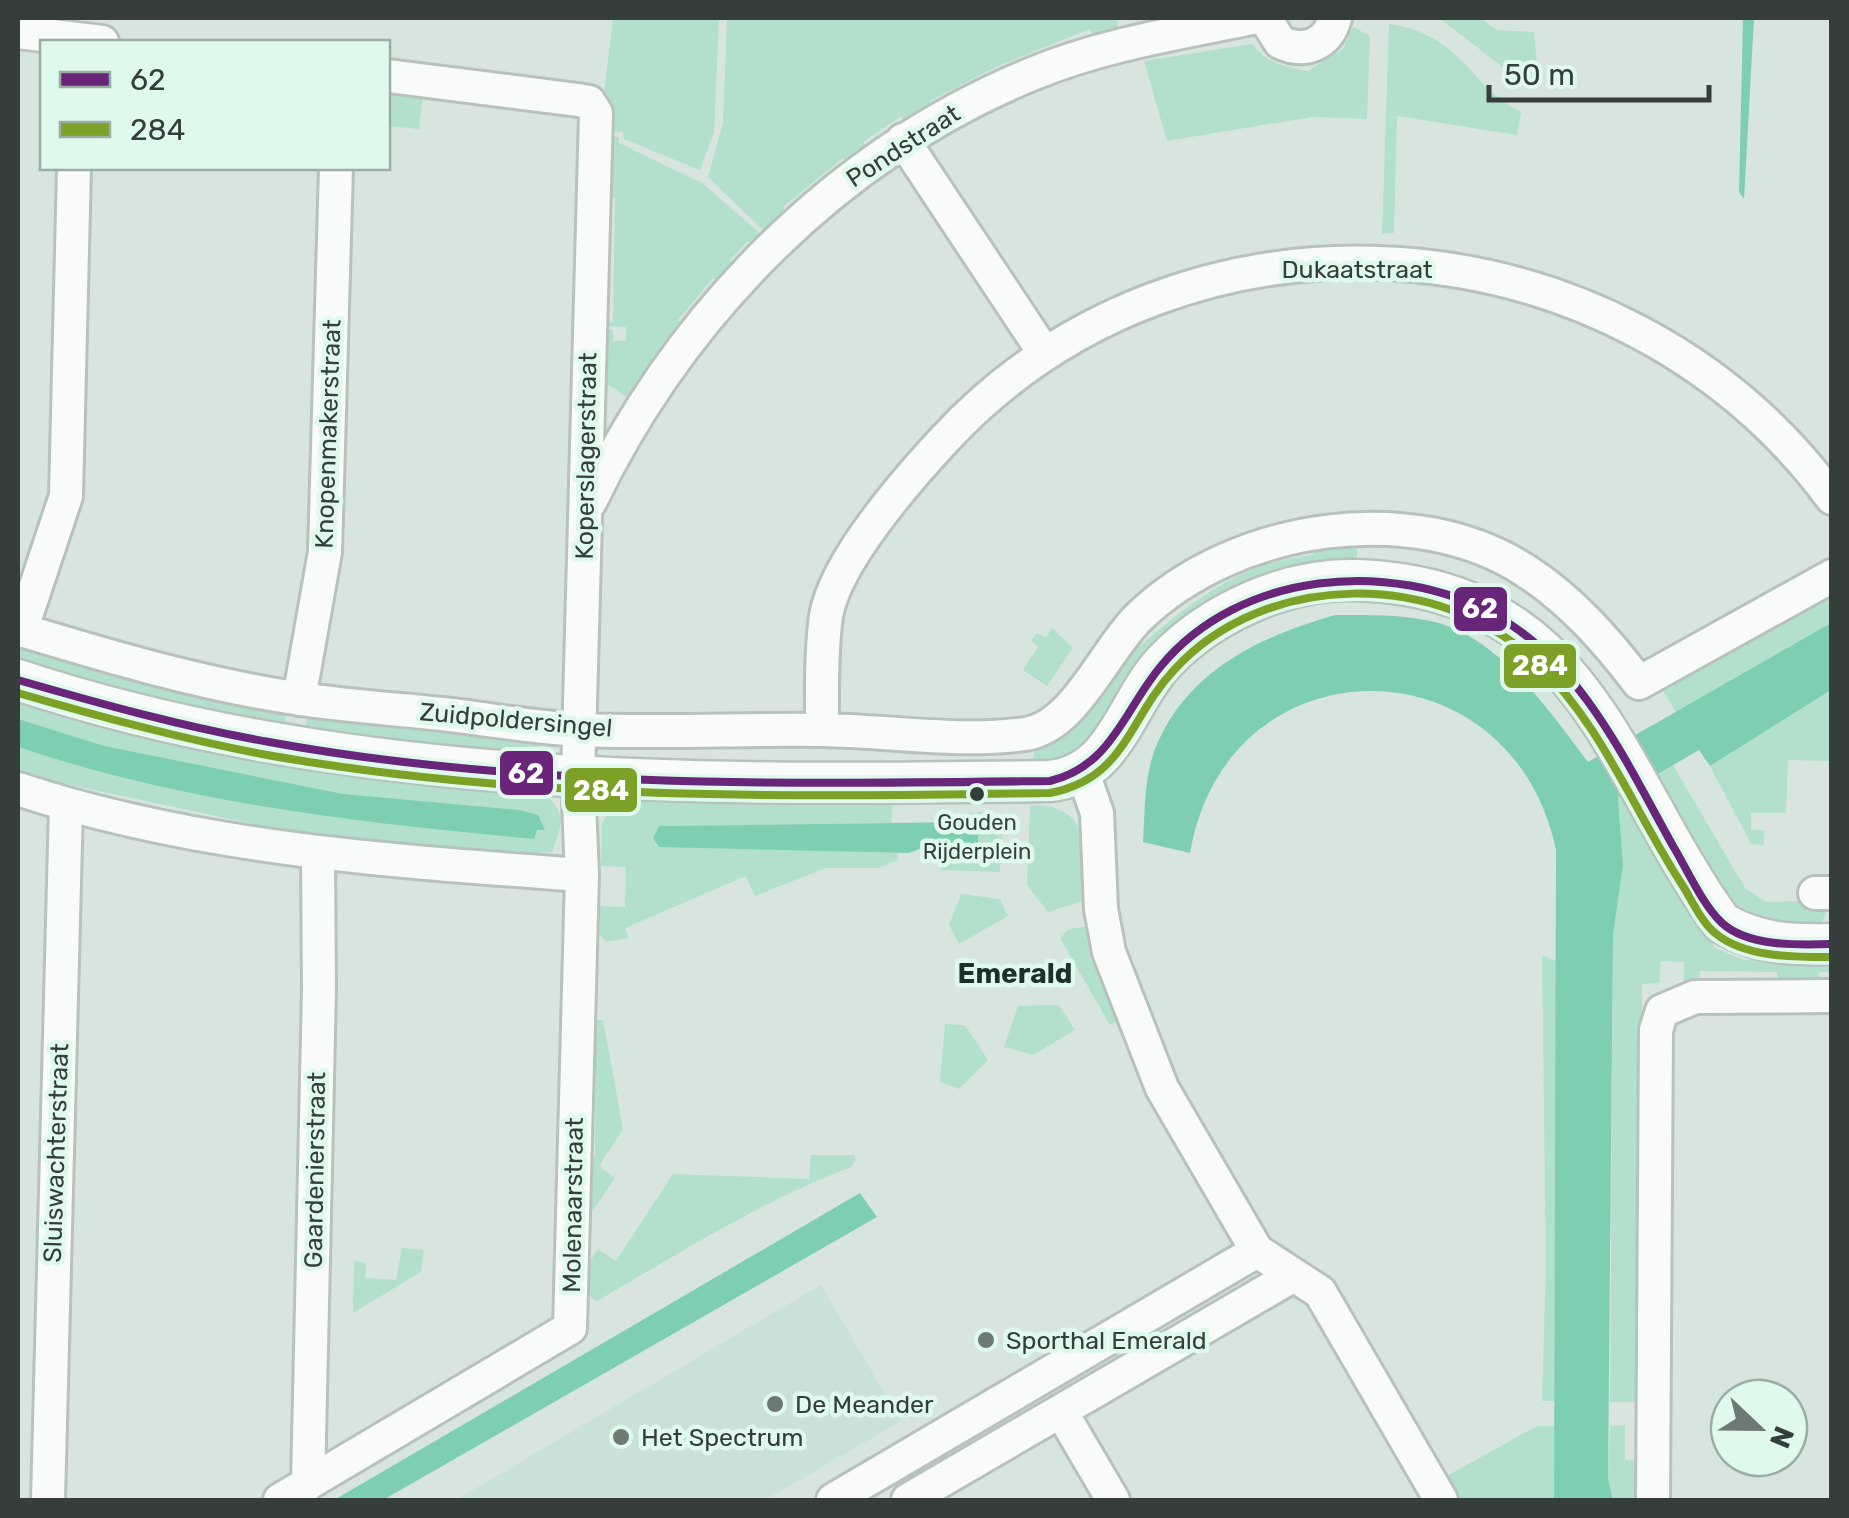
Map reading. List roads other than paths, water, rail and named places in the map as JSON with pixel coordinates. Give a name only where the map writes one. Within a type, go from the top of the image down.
[{"type":"street","name":"Pondstraat","points":[[586,510],[639,410],[690,338],[743,277],[821,202],[903,140],[1032,74],[1127,43],[1252,18]]},
{"type":"street","points":[[1265,18],[1280,42],[1301,48],[1321,41],[1335,18]]},
{"type":"street","points":[[18,32],[78,40]]},
{"type":"street","name":"Koperslagerstraat","points":[[390,76],[589,102],[596,113],[578,778]]},
{"type":"street","points":[[903,140],[1045,354]]},
{"type":"street","points":[[19,630],[66,496],[74,170]]},
{"type":"street","name":"Knopenmakerstraat","points":[[299,698],[325,552],[336,170]]},
{"type":"street","name":"Dukaatstraat","points":[[822,730],[826,612],[850,562],[880,514],[977,404],[1045,354],[1106,319],[1155,298],[1243,272],[1304,264],[1373,264],[1492,276],[1555,294],[1672,348],[1719,381],[1772,430],[1832,498]]},
{"type":"street","points":[[588,383],[617,407],[639,410]]},
{"type":"street","name":"Zuidpoldersingel","points":[[19,630],[173,673],[299,698],[580,730],[1024,734],[1056,722],[1074,703],[1115,642],[1171,590],[1226,559],[1328,532],[1367,530],[1432,535],[1483,548],[1553,590],[1611,647],[1639,683],[1832,576]]},
{"type":"street","points":[[1440,1500],[1320,1292],[1257,1251],[1162,1088],[1121,992],[1101,909],[1097,813],[1083,773],[1107,752],[1134,702],[1165,662],[1200,630],[1248,604],[1333,580],[1427,588],[1499,617],[1555,658],[1609,732],[1722,923],[1748,938],[1778,945],[1832,944]]},
{"type":"street","name":"Zuidpoldersingel","points":[[18,680],[196,730],[446,765],[578,778],[1018,782],[1066,780],[1083,773]]},
{"type":"street","name":"Molenaarstraat","points":[[294,1492],[570,1328],[582,875],[578,778]]},
{"type":"street","points":[[18,789],[66,805],[318,856],[582,875]]},
{"type":"street","name":"Sluiswachterstraat","points":[[48,1500],[66,805]]},
{"type":"street","name":"Gaardenierstraat","points":[[294,1492],[319,989],[318,856]]},
{"type":"street","points":[[1653,1500],[1656,1030],[1662,1011],[1695,997],[1832,996]]},
{"type":"street","points":[[833,1500],[1257,1251]]},
{"type":"street","points":[[908,1500],[1062,1414],[1294,1275]]},
{"type":"street","points":[[1062,1414],[1112,1500]]},
{"type":"street","points":[[919,1448],[938,1484]]},
{"type":"place","name":"Gouden Rijderplein","points":[[977,794]]},
{"type":"place","name":"Sporthal Emerald","points":[[986,1340]]},
{"type":"place","name":"De Meander","points":[[775,1404]]},
{"type":"place","name":"Het Spectrum","points":[[621,1437]]},
{"type":"district","name":"Emerald","points":[[1015,973]]}]
